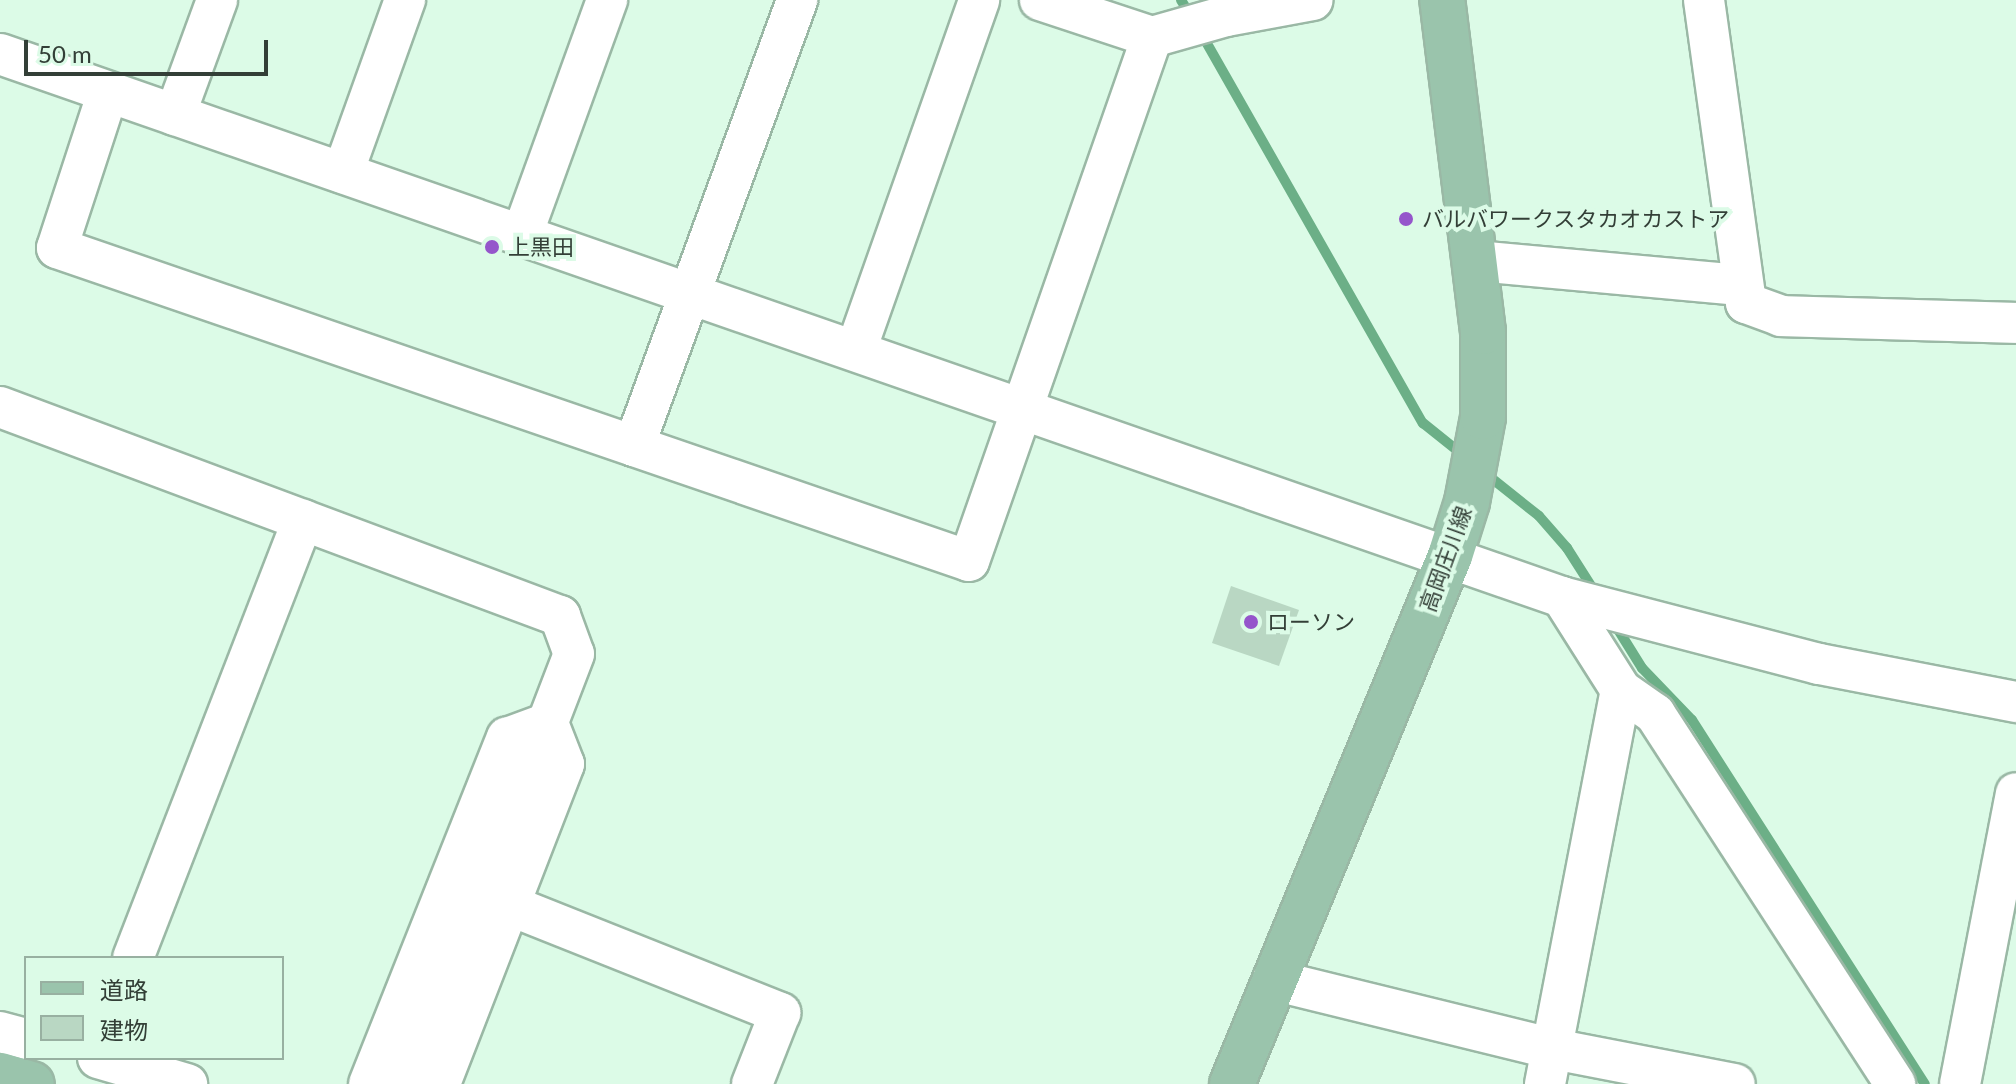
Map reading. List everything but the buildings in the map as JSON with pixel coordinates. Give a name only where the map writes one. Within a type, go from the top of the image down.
[{"type":"main road","name":"高岡庄川線","points":[[1232,1084],[1450,556],[1467,502],[1483,417],[1483,332],[1442,0]]},
{"type":"main road","points":[[0,1075],[32,1084]]},
{"type":"street","points":[[175,115],[217,0]]},
{"type":"street","points":[[343,173],[405,0]]},
{"type":"street","points":[[522,235],[607,0]]},
{"type":"street","points":[[634,446],[797,0]]},
{"type":"street","points":[[856,350],[979,0]]},
{"type":"street","points":[[1040,0],[1152,37],[1225,8],[1313,0]]},
{"type":"street","points":[[1704,0],[1746,303],[1781,316],[2016,323]]},
{"type":"street","points":[[108,92],[57,248],[969,561],[1152,37]]},
{"type":"street","points":[[0,54],[1576,601],[1819,664],[2016,702]]},
{"type":"street","points":[[1476,261],[1742,285]]},
{"type":"street","points":[[3,418],[303,520],[560,616],[574,654],[409,1084]]},
{"type":"street","points":[[134,956],[303,520]]},
{"type":"street","points":[[1576,601],[1621,690],[1655,714],[1895,1084]]},
{"type":"street","points":[[1549,1066],[1621,690]]},
{"type":"street","points":[[440,1084],[564,764],[548,723]]},
{"type":"street","points":[[369,1084],[507,738],[548,723]]},
{"type":"street","points":[[1960,1084],[2016,793]]},
{"type":"street","points":[[509,905],[780,1013],[752,1084]]},
{"type":"street","points":[[1273,980],[1549,1066],[1735,1084]]},
{"type":"street","points":[[0,1032],[24,1038]]},
{"type":"street","points":[[105,1060],[187,1084]]},
{"type":"waterway","points":[[1181,0],[1191,16]]},
{"type":"waterway","points":[[1201,33],[1423,423],[1463,455]]},
{"type":"waterway","points":[[1485,473],[1539,516],[1567,548],[1595,592]]},
{"type":"waterway","points":[[1614,623],[1642,668],[1692,720],[1925,1084]]},
{"type":"place","name":"バルバワークスタカオカストア","points":[[1406,219]]},
{"type":"place","name":"上黒田","points":[[492,247]]},
{"type":"place","name":"ローソン","points":[[1251,622]]}]
